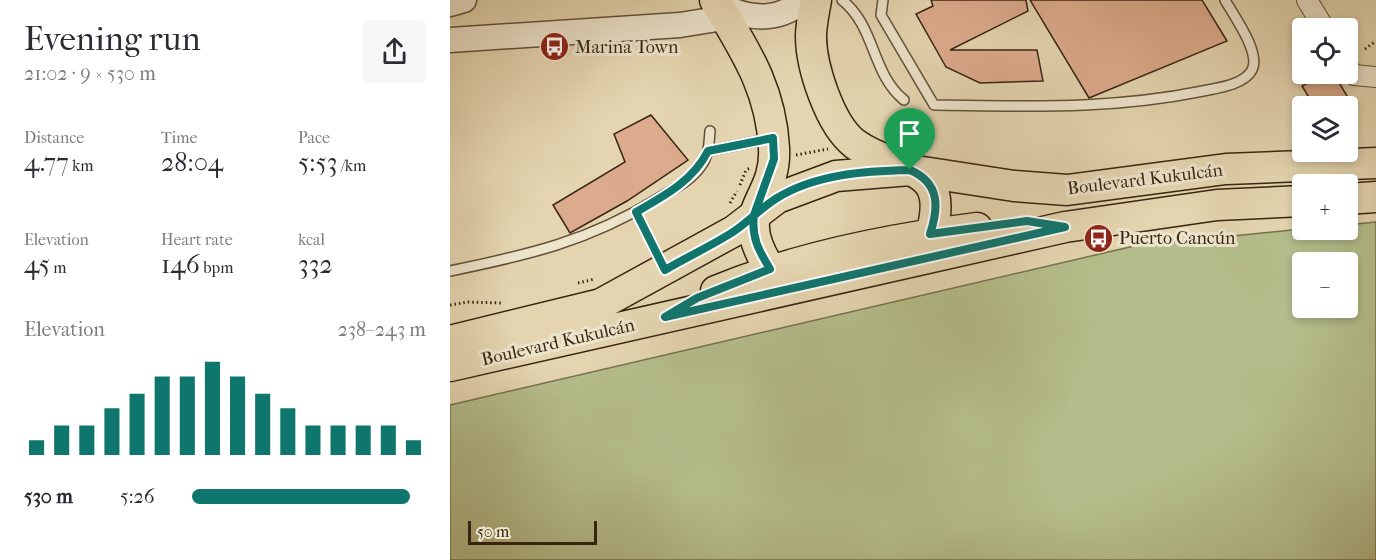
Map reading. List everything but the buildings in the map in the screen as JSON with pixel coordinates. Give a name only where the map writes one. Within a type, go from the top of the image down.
[{"type":"main road","points":[[816,0],[811,36],[820,87],[839,126],[855,144],[910,170],[925,179],[934,191],[937,212],[930,234]]},
{"type":"main road","points":[[725,8],[750,56],[768,107],[774,159],[740,213],[770,269]]},
{"type":"main road","name":"Boulevard Kukulcán","points":[[450,341],[601,304],[734,231],[740,213],[816,182],[857,172],[910,170],[1014,186],[1066,190],[1226,169],[1376,163]]},
{"type":"main road","points":[[1358,198],[1376,197]]},
{"type":"main road","name":"Boulevard Kukulcán","points":[[450,366],[1065,227],[1216,205],[1292,201]]},
{"type":"main road","points":[[665,317],[697,298],[770,269],[930,234],[1027,221],[1065,227]]},
{"type":"street","points":[[450,40],[680,25],[725,8],[764,17],[782,14],[803,0]]},
{"type":"street","points":[[1313,2],[1320,18]]},
{"type":"street","points":[[1358,75],[1376,77]]},
{"type":"lane","points":[[842,0],[855,10],[884,75],[895,93],[904,100]]},
{"type":"lane","points":[[883,0],[881,15],[934,105],[1083,107],[1154,101],[1229,85],[1249,75],[1254,68],[1253,56],[1246,36],[1225,0]]},
{"type":"lane","points":[[450,271],[558,246],[588,235],[636,212],[683,183],[701,166],[708,151],[710,131]]},
{"type":"lane","points":[[708,151],[773,138]]},
{"type":"path","points":[[1365,49],[1376,41]]},
{"type":"path","points":[[740,213],[738,190],[746,170]]},
{"type":"path","points":[[636,212],[665,270]]},
{"type":"path","points":[[572,285],[604,275]]},
{"type":"path","points":[[450,305],[467,302],[508,303]]},
{"type":"green space","points":[[1376,222],[1376,560],[450,560],[450,405],[1134,246],[1292,230],[1292,240],[1358,240],[1358,224]]},
{"type":"place","name":"Marina Town","points":[[554,47]]},
{"type":"place","name":"Puerto Cancún","points":[[1098,238]]},
{"type":"route","points":[[910,170],[857,172],[800,187],[777,198],[754,215],[734,231],[665,270],[636,212],[683,183],[701,166],[708,151],[773,138],[774,159],[764,193],[754,215],[753,225],[756,246],[770,269],[697,298],[665,317],[1065,227],[1027,221],[930,234],[937,212],[934,191],[925,179],[910,170]]}]
